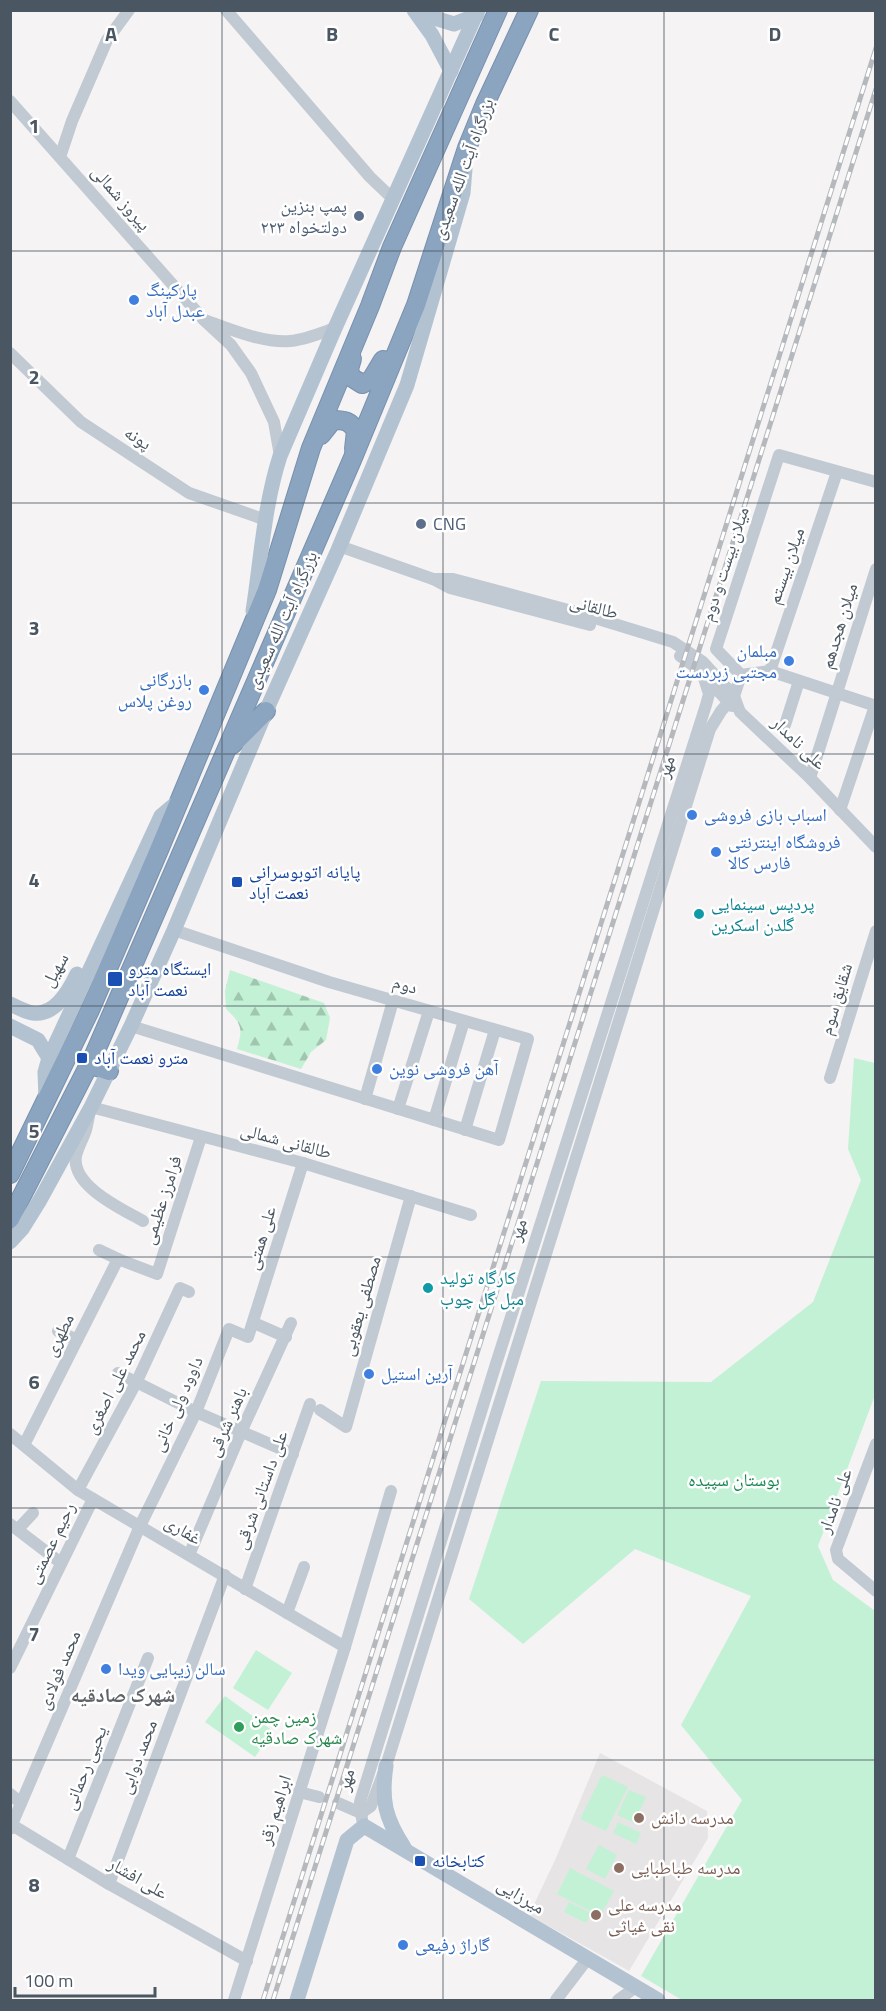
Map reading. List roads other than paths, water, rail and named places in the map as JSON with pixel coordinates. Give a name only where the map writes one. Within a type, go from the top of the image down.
[{"type":"highway","name":"بزرگراه آیت الله سعیدی","points":[[10,1174],[90,1011],[180,800],[267,590],[311,448],[392,247],[498,10]]},
{"type":"highway","name":"بزرگراه آیت الله سعیدی","points":[[10,1219],[89,1065],[352,460],[416,305],[467,148],[529,10]]},
{"type":"highway","points":[[370,306],[349,369],[351,377],[362,384],[371,380],[416,305]]},
{"type":"highway","points":[[311,448],[333,420],[342,420],[351,423],[356,431],[352,460]]},
{"type":"highway","points":[[223,755],[266,711]]},
{"type":"highway","points":[[89,1065],[109,1071]]},
{"type":"main road","points":[[414,10],[432,35],[451,70]]},
{"type":"main road","points":[[419,10],[431,17],[454,24],[477,13]]},
{"type":"main road","points":[[250,629],[266,520],[280,456],[477,13]]},
{"type":"main road","points":[[10,1242],[22,1229],[40,1200],[91,1107],[131,1026],[407,385],[463,193],[467,148]]},
{"type":"main road","points":[[47,1102],[45,1072],[50,1058],[161,816],[180,800]]},
{"type":"main road","name":"سهیل","points":[[32,1013],[44,1013],[62,999],[70,988],[96,932],[116,914]]},
{"type":"main road","points":[[10,1004],[32,1013],[38,1023],[36,1029],[31,1032],[18,1029]]},
{"type":"main road","points":[[18,1029],[38,1040],[50,1058]]},
{"type":"main road","points":[[386,1766],[382,1792],[391,1827],[405,1850]]},
{"type":"main road","name":"میرزایی","points":[[362,1819],[405,1850],[658,2001]]},
{"type":"main road","name":"مهر","points":[[297,2001],[346,1840],[362,1819]]},
{"type":"street","points":[[60,157],[72,121],[107,40],[129,10]]},
{"type":"street","points":[[226,10],[370,177],[393,199]]},
{"type":"street","name":"پیروز شمالی","points":[[10,101],[204,320],[231,345],[251,373],[274,422],[280,456]]},
{"type":"street","points":[[204,320],[253,337],[271,340],[291,341],[335,328]]},
{"type":"street","name":"پونه","points":[[10,353],[81,422],[179,487],[189,493],[266,520]]},
{"type":"street","name":"میلان بیست و دوم","points":[[741,675],[716,649],[779,455],[837,472]]},
{"type":"street","points":[[837,472],[876,482]]},
{"type":"street","name":"میلان بیستم","points":[[770,671],[837,472]]},
{"type":"street","name":"طالقانی","points":[[339,546],[433,579],[450,588],[671,649],[698,669],[727,703],[740,712]]},
{"type":"street","name":"میلان هجدهم","points":[[810,778],[876,569]]},
{"type":"street","name":"طالقانی","points":[[433,579],[453,579],[572,611],[673,642],[703,662],[727,703]]},
{"type":"street","points":[[706,705],[710,701],[717,700],[721,705],[727,703],[741,675],[770,671],[875,706],[840,810]]},
{"type":"street","name":"مهر","points":[[362,1819],[360,1802],[657,878],[709,694],[703,675]]},
{"type":"street","points":[[785,725],[799,681]]},
{"type":"street","name":"مهر","points":[[657,878],[710,729],[727,703]]},
{"type":"street","name":"علی نامدار","points":[[740,712],[875,844]]},
{"type":"street","name":"دوم","points":[[174,930],[329,982],[528,1040],[499,1140],[465,1130]]},
{"type":"street","name":"شقایق سوم","points":[[830,1077],[876,932]]},
{"type":"street","points":[[365,1099],[393,1001]]},
{"type":"street","points":[[398,1109],[429,1011]]},
{"type":"street","points":[[434,1120],[464,1021]]},
{"type":"street","points":[[131,1026],[465,1130],[495,1030]]},
{"type":"street","points":[[91,1107],[76,1159],[78,1172],[100,1196],[143,1221]]},
{"type":"street","name":"طالقانی شمالی","points":[[91,1107],[303,1163],[471,1215]]},
{"type":"street","name":"فرامرز عظیمی","points":[[118,1259],[157,1274],[201,1137]]},
{"type":"street","name":"مهر","points":[[362,1819],[371,1806],[386,1766],[575,1137]]},
{"type":"street","name":"علی همتی","points":[[254,1323],[303,1163]]},
{"type":"street","name":"مصطفی یعقوبی","points":[[315,1407],[346,1427],[411,1196]]},
{"type":"street","points":[[99,1250],[118,1259]]},
{"type":"street","name":"مطهری","points":[[24,1445],[118,1259]]},
{"type":"street","name":"محمد علی اصغری","points":[[78,1490],[184,1290]]},
{"type":"street","points":[[254,1323],[286,1337]]},
{"type":"street","name":"داوود ولی خانی","points":[[140,1526],[196,1412],[229,1329],[248,1337],[254,1323]]},
{"type":"street","name":"باهنر شرقی","points":[[189,1555],[291,1323]]},
{"type":"street","points":[[58,1330],[77,1340]]},
{"type":"street","points":[[118,1372],[196,1412],[293,1454]]},
{"type":"street","name":"علی داستانی شرقی","points":[[245,1589],[293,1454],[315,1407]]},
{"type":"street","name":"غفاری","points":[[10,1434],[78,1490],[345,1647]]},
{"type":"street","name":"علی نامدار","points":[[876,1444],[836,1550],[838,1559],[876,1591]]},
{"type":"street","name":"ابراهیم زقر","points":[[234,2001],[345,1647],[391,1491]]},
{"type":"street","name":"رحیم عصمتی","points":[[10,1668],[14,1650],[93,1498]]},
{"type":"street","points":[[33,1513],[14,1527],[61,1563]]},
{"type":"street","name":"محمد فولادی","points":[[11,1827],[140,1526]]},
{"type":"street","points":[[287,1613],[304,1568]]},
{"type":"street","name":"محمد دوابی","points":[[110,1884],[225,1575]]},
{"type":"street","name":"یحیی رحمانی","points":[[68,1859],[148,1658]]},
{"type":"street","points":[[299,1792],[319,1797]]},
{"type":"street","points":[[10,1794],[21,1803]]},
{"type":"street","points":[[338,1803],[362,1819]]},
{"type":"street","name":"علی افشار","points":[[11,1827],[246,1960]]},
{"type":"street","points":[[556,2001],[588,1958]]},
{"type":"street","points":[[618,2001],[636,1987]]},
{"type":"railway","points":[[263,2000],[876,48]]},
{"type":"railway","points":[[273,2000],[876,89]]},
{"type":"place","name":"پمپ بنزین دولتخواه ۲۲۳","points":[[359,216]]},
{"type":"place","name":"پارکینگ عبدل آباد","points":[[134,300]]},
{"type":"place","name":"CNG","points":[[421,524]]},
{"type":"place","name":"مبلمان مجتبی زبردست","points":[[789,661]]},
{"type":"place","name":"بازرگانی روغن پلاس","points":[[204,690]]},
{"type":"place","name":"اسباب بازی فروشی","points":[[692,815]]},
{"type":"place","name":"فروشگاه اینترنتی فارس کالا","points":[[716,852]]},
{"type":"place","name":"پایانه اتوبوسرانی نعمت آباد","points":[[237,882]]},
{"type":"place","name":"پردیس سینمایی گلدن اسکرین","points":[[699,914]]},
{"type":"place","name":"ایستگاه مترو نعمت آباد","points":[[115,979]]},
{"type":"place","name":"مترو نعمت آباد","points":[[82,1058]]},
{"type":"place","name":"آهن فروشی نوین","points":[[377,1069]]},
{"type":"place","name":"کارگاه تولید مبل گل چوب","points":[[428,1288]]},
{"type":"place","name":"آرین استیل","points":[[369,1374]]},
{"type":"place","name":"سالن زیبایی ویدا","points":[[106,1669]]},
{"type":"place","name":"زمین چمن شهرک صادقیه","points":[[239,1727]]},
{"type":"place","name":"مدرسه دانش","points":[[639,1818]]},
{"type":"place","name":"کتابخانه","points":[[420,1861]]},
{"type":"place","name":"مدرسه طباطبایی","points":[[619,1868]]},
{"type":"place","name":"مدرسه علی نقی غیاثی","points":[[596,1915]]},
{"type":"place","name":"گاراژ رفیعی","points":[[403,1945]]},
{"type":"district","name":"شهرک صادقیه","points":[[123,1695]]},
{"type":"park label","name":"بوستان سپیده","points":[[734,1480]]}]
